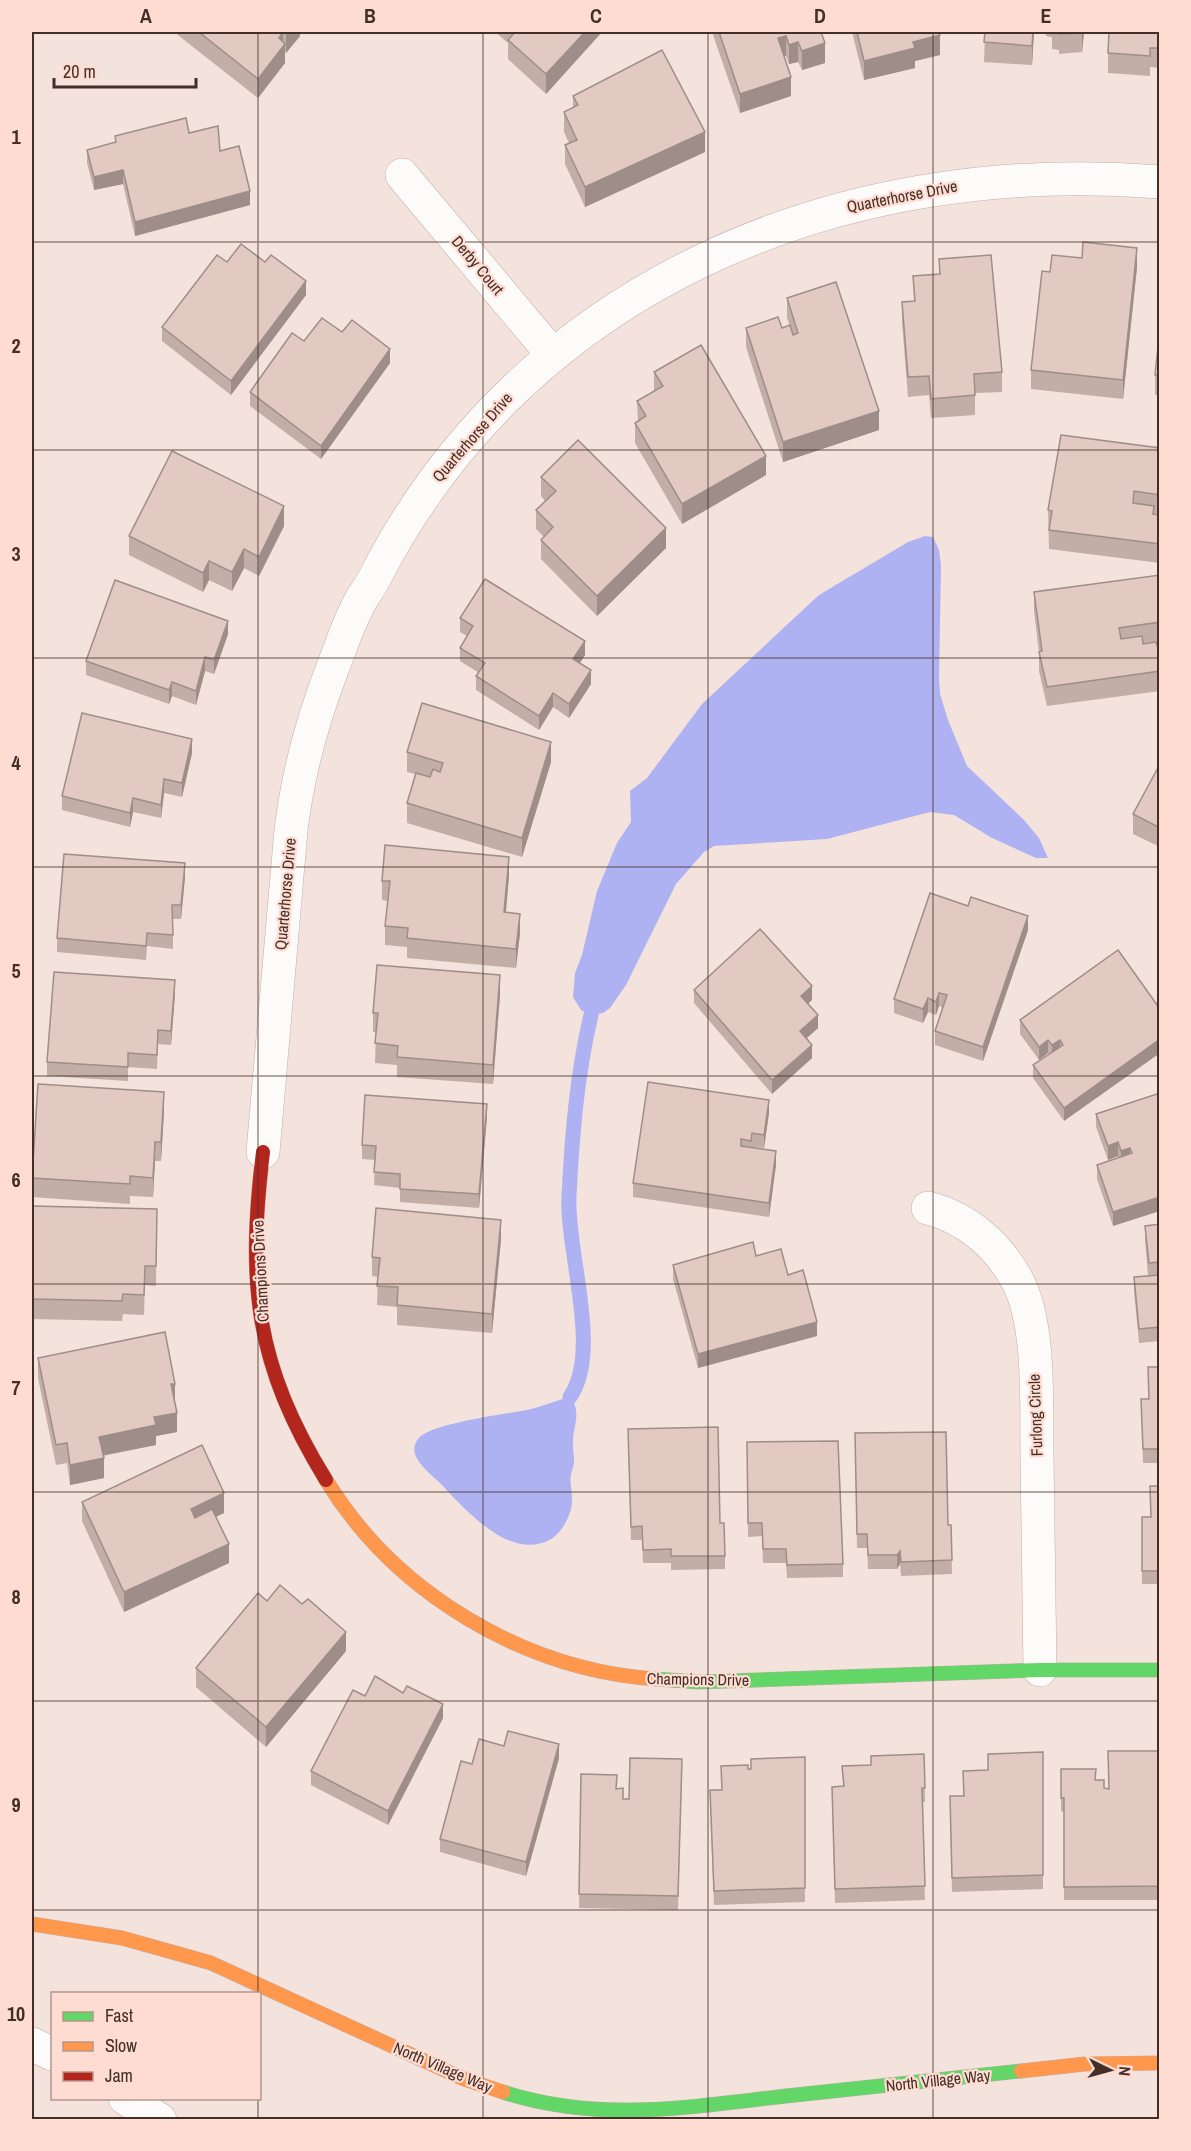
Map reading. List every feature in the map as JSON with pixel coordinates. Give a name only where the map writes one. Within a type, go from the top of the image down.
[{"type":"street","name":"Derby Court","points":[[402,175],[553,355]]},
{"type":"street","name":"Quarterhorse Drive","points":[[263,1152],[296,784],[318,703],[360,601],[403,523],[429,486],[502,400],[553,355],[619,309],[683,270],[784,227],[854,204],[909,192],[1008,180],[1072,177],[1160,182]]},
{"type":"street","name":"Champions Drive","points":[[263,1152],[255,1233],[260,1321],[285,1405],[315,1465],[352,1520],[381,1552],[430,1596],[508,1641],[550,1658],[613,1675],[655,1680],[710,1681],[1040,1670],[1160,1670]]},
{"type":"street","name":"Furlong Circle","points":[[928,1208],[959,1219],[986,1238],[1018,1281],[1026,1302],[1031,1324],[1035,1389],[1040,1670]]},
{"type":"street","name":"North Village Way","points":[[32,1924],[102,1933],[174,1950],[211,1964],[464,2079],[530,2100],[597,2110],[668,2109],[1085,2064],[1160,2063]]},
{"type":"street","points":[[32,2044],[51,2054]]},
{"type":"street","points":[[128,2100],[160,2120]]},
{"type":"water","points":[[925,536],[933,537],[939,550],[941,566],[939,678],[940,694],[948,720],[967,766],[1024,820],[1039,838],[1048,858],[1036,858],[992,838],[954,815],[930,812],[827,839],[714,846],[704,852],[676,884],[626,985],[610,1008],[603,1013],[591,1015],[581,1010],[573,997],[575,973],[582,955],[597,891],[617,843],[631,822],[630,791],[647,778],[702,704],[819,595],[908,542]]},
{"type":"water","points":[[570,1397],[576,1409],[573,1438],[574,1463],[570,1479],[571,1508],[560,1531],[545,1542],[530,1545],[515,1543],[486,1528],[420,1464],[417,1458],[415,1445],[425,1433],[453,1424],[531,1409]]},
{"type":"building","points":[[199,32],[283,32],[279,38],[285,44],[258,79]]},
{"type":"building","points":[[515,32],[585,32],[546,74],[508,40]]},
{"type":"building","points":[[719,32],[821,32],[825,43],[802,51],[798,42],[789,45],[786,36],[778,38],[791,77],[740,94]]},
{"type":"building","points":[[857,32],[939,32],[940,35],[913,42],[915,48],[864,61]]},
{"type":"building","points":[[985,32],[1033,32],[1032,46],[984,42]]},
{"type":"building","points":[[1059,32],[1082,32],[1082,33],[1059,34]]},
{"type":"building","points":[[1109,32],[1160,32],[1160,48],[1150,48],[1150,56],[1108,53]]},
{"type":"building","points":[[662,50],[705,132],[585,187],[565,145],[577,140],[564,112],[578,105],[573,96]]},
{"type":"building","points":[[186,118],[189,133],[218,126],[220,151],[239,146],[250,191],[135,222],[123,170],[94,177],[87,150],[116,142],[115,136]]},
{"type":"building","points":[[1083,242],[1137,248],[1123,380],[1031,370],[1042,271],[1050,272],[1052,255],[1082,258]]},
{"type":"building","points":[[241,244],[265,262],[271,255],[306,281],[231,381],[162,327],[217,255],[227,262]]},
{"type":"building","points":[[991,255],[1002,372],[974,374],[975,395],[931,399],[929,376],[908,377],[902,302],[915,301],[913,276],[940,274],[939,259]]},
{"type":"building","points":[[836,282],[879,411],[783,442],[746,328],[778,317],[782,328],[790,325],[793,335],[798,333],[787,298]]},
{"type":"building","points":[[322,318],[342,332],[352,320],[390,349],[321,446],[250,392],[292,333],[304,341]]},
{"type":"building","points":[[1160,328],[1160,375],[1155,375]]},
{"type":"building","points":[[701,345],[766,456],[682,504],[635,423],[646,416],[637,401],[663,386],[654,372]]},
{"type":"building","points":[[1061,435],[1160,448],[1160,495],[1134,491],[1133,503],[1154,506],[1153,514],[1160,515],[1160,544],[1049,530],[1052,511],[1048,510]]},
{"type":"building","points":[[578,440],[666,528],[597,596],[541,540],[553,527],[536,510],[556,491],[541,477]]},
{"type":"building","points":[[172,451],[284,506],[259,557],[244,549],[232,572],[209,561],[203,573],[129,536]]},
{"type":"building","points":[[1160,575],[1160,622],[1119,628],[1121,639],[1142,636],[1143,644],[1156,642],[1160,654],[1160,671],[1047,687],[1039,652],[1042,651],[1034,592]]},
{"type":"building","points":[[485,579],[585,641],[573,659],[591,670],[569,704],[553,693],[539,716],[476,676],[485,663],[460,648],[473,626],[460,618]]},
{"type":"building","points":[[115,580],[228,621],[214,660],[205,657],[196,691],[172,682],[169,690],[86,661]]},
{"type":"building","points":[[422,703],[551,742],[522,838],[407,803],[416,773],[430,777],[433,769],[440,772],[443,763],[407,752]]},
{"type":"building","points":[[82,713],[192,739],[182,783],[164,779],[161,805],[133,798],[130,813],[62,796]]},
{"type":"building","points":[[1160,764],[1160,828],[1133,814]]},
{"type":"building","points":[[385,845],[509,857],[504,912],[520,914],[516,949],[407,938],[408,928],[385,926],[390,881],[382,881]]},
{"type":"building","points":[[64,854],[185,863],[181,905],[172,905],[173,935],[147,933],[146,946],[57,938]]},
{"type":"building","points":[[930,893],[968,906],[971,897],[1028,916],[983,1047],[935,1031],[947,995],[939,993],[936,1002],[928,998],[923,1009],[894,999]]},
{"type":"building","points":[[760,929],[812,986],[801,996],[818,1015],[800,1031],[812,1045],[772,1080],[694,990]]},
{"type":"building","points":[[1118,950],[1160,1009],[1160,1039],[1064,1108],[1033,1065],[1063,1045],[1060,1040],[1052,1045],[1048,1040],[1039,1047],[1020,1020]]},
{"type":"building","points":[[377,965],[500,975],[493,1065],[397,1057],[398,1046],[375,1043],[378,1013],[373,1013]]},
{"type":"building","points":[[54,972],[175,980],[171,1031],[158,1030],[157,1055],[128,1053],[128,1067],[47,1062]]},
{"type":"building","points":[[648,1082],[769,1100],[764,1135],[752,1133],[751,1141],[741,1139],[741,1146],[776,1151],[769,1203],[633,1183]]},
{"type":"building","points":[[38,1084],[164,1092],[161,1142],[155,1142],[153,1178],[130,1176],[130,1184],[32,1178]]},
{"type":"building","points":[[1160,1093],[1160,1197],[1113,1212],[1097,1165],[1132,1153],[1130,1148],[1121,1151],[1118,1142],[1108,1146],[1096,1114]]},
{"type":"building","points":[[365,1095],[487,1104],[479,1194],[400,1189],[400,1174],[374,1172],[376,1146],[362,1145]]},
{"type":"building","points":[[32,1206],[157,1209],[156,1266],[145,1266],[144,1295],[123,1294],[122,1301],[32,1299]]},
{"type":"building","points":[[376,1208],[501,1220],[492,1314],[397,1305],[398,1287],[377,1286],[380,1258],[372,1257]]},
{"type":"building","points":[[1160,1224],[1160,1262],[1149,1263],[1145,1226]]},
{"type":"building","points":[[753,1242],[756,1256],[781,1249],[788,1275],[803,1270],[817,1322],[698,1354],[673,1265]]},
{"type":"building","points":[[1160,1275],[1160,1327],[1139,1329],[1134,1277]]},
{"type":"building","points":[[165,1332],[175,1384],[171,1384],[177,1413],[154,1417],[156,1425],[99,1437],[104,1458],[70,1465],[67,1443],[56,1445],[38,1358]]},
{"type":"building","points":[[1148,1367],[1160,1367],[1160,1449],[1143,1449],[1141,1399],[1149,1399]]},
{"type":"building","points":[[718,1427],[720,1523],[724,1523],[725,1556],[671,1556],[671,1549],[643,1550],[642,1526],[631,1527],[628,1429]]},
{"type":"building","points":[[946,1432],[948,1525],[951,1525],[952,1560],[901,1562],[900,1551],[897,1555],[868,1555],[867,1534],[857,1534],[855,1433]]},
{"type":"building","points":[[838,1441],[843,1564],[787,1565],[786,1549],[763,1549],[762,1523],[748,1523],[747,1442]]},
{"type":"building","points":[[202,1445],[224,1493],[191,1509],[195,1518],[212,1509],[229,1544],[124,1592],[82,1502]]},
{"type":"building","points":[[1150,1486],[1160,1486],[1160,1571],[1142,1571],[1142,1517],[1151,1517]]},
{"type":"building","points":[[280,1585],[302,1604],[308,1599],[346,1632],[266,1727],[196,1668],[258,1593],[267,1601]]},
{"type":"building","points":[[375,1676],[403,1693],[407,1686],[443,1704],[388,1811],[311,1771],[353,1690],[365,1696]]},
{"type":"building","points":[[508,1731],[559,1744],[526,1862],[440,1839],[461,1761],[472,1764],[479,1739],[504,1746]]},
{"type":"building","points":[[1108,1751],[1160,1751],[1160,1886],[1064,1887],[1064,1798],[1061,1798],[1061,1769],[1096,1769],[1095,1780],[1104,1780],[1104,1788],[1109,1789]]},
{"type":"building","points":[[1043,1752],[1043,1875],[952,1878],[950,1796],[964,1796],[963,1771],[988,1770],[988,1754]]},
{"type":"building","points":[[924,1754],[925,1788],[922,1788],[925,1886],[835,1889],[832,1787],[844,1786],[842,1766],[871,1765],[871,1756]]},
{"type":"building","points":[[805,1757],[805,1888],[714,1891],[710,1790],[722,1790],[721,1766],[748,1765],[748,1769],[751,1769],[751,1759]]},
{"type":"building","points":[[630,1758],[682,1759],[678,1896],[579,1894],[581,1774],[617,1775],[616,1789],[623,1788],[623,1799],[629,1799]]},
{"type":"waterway","points":[[570,1397],[579,1377],[583,1354],[583,1328],[569,1219],[570,1173],[579,1082],[591,1015]]},
{"type":"traffic: fast","points":[[656,1679],[698,1682],[1040,1670],[1160,1670]]},
{"type":"traffic: fast","points":[[503,2092],[539,2102],[574,2107],[644,2110],[1021,2071]]},
{"type":"traffic: slow","points":[[326,1480],[355,1521],[388,1558],[426,1590],[467,1618],[512,1642],[558,1660],[607,1672],[656,1679]]},
{"type":"traffic: slow","points":[[32,1924],[122,1938],[211,1963],[464,2079],[503,2092]]},
{"type":"traffic: slow","points":[[1021,2071],[1085,2064],[1160,2063]]},
{"type":"traffic: jam","points":[[263,1152],[256,1243],[257,1284],[262,1322],[284,1399],[302,1438],[326,1480]]}]
